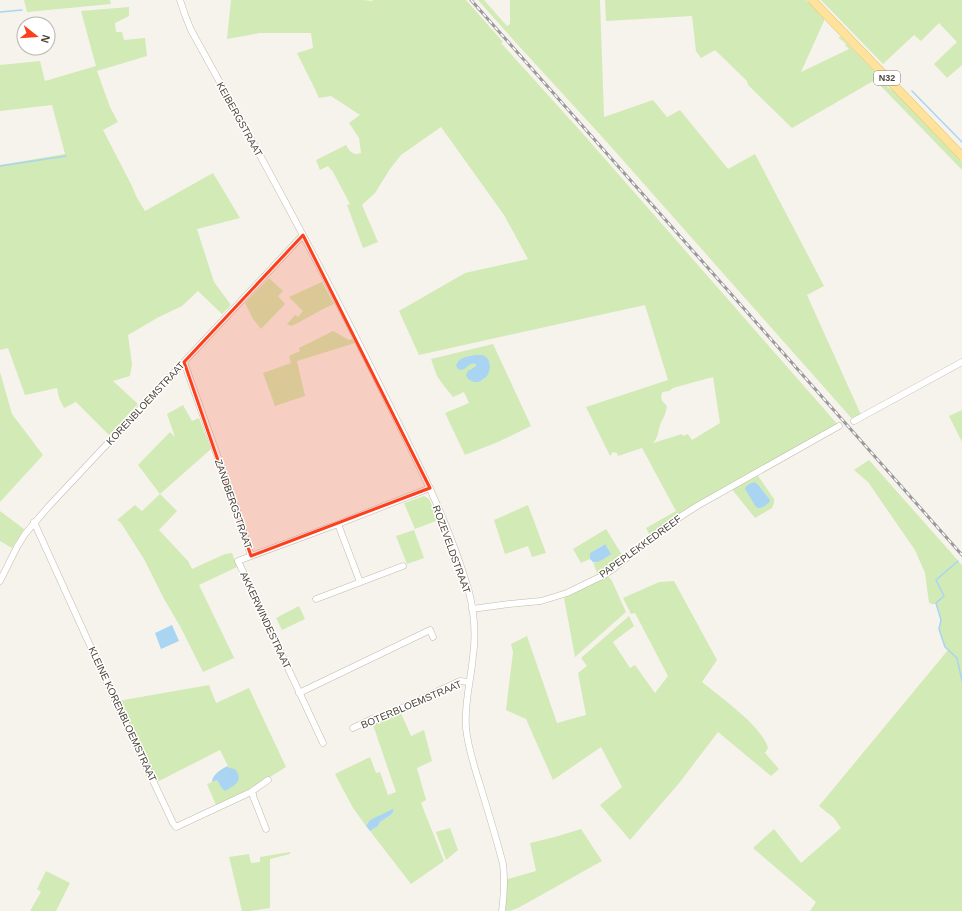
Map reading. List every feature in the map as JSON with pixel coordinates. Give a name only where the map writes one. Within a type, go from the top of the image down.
[{"type":"main road","name":"N32","points":[[812,0],[962,156]]},
{"type":"street","name":"KEIBERGSTRAAT","points":[[180,0],[191,30],[303,235]]},
{"type":"street","name":"KORENBLOEMSTRAAT","points":[[0,581],[17,547],[34,522],[65,487],[303,235]]},
{"type":"street","name":"ROZEVELDSTRAAT","points":[[303,235],[357,339],[430,488],[454,547],[468,591],[472,608],[474,643],[465,716],[467,736],[470,755],[502,864],[505,891],[502,911]]},
{"type":"street","name":"ZANDBERGSTRAAT","points":[[184,362],[236,508],[251,556],[430,488]]},
{"type":"street","points":[[854,421],[962,362]]},
{"type":"street","name":"PAPEPLEKKEDREEF","points":[[472,608],[541,601],[567,593],[604,575],[663,528],[697,506],[839,426]]},
{"type":"street","name":"KLEINE KORENBLOEMSTRAAT","points":[[34,522],[118,707],[176,827],[253,791]]},
{"type":"street","points":[[338,524],[360,582]]},
{"type":"street","name":"ZANDBERGSTRAAT","points":[[235,554],[238,561]]},
{"type":"street","name":"AKKERWINDESTRAAT","points":[[251,556],[238,561],[323,743]]},
{"type":"street","points":[[316,599],[403,566]]},
{"type":"street","points":[[300,693],[430,630],[433,637]]},
{"type":"street","name":"BOTERBLOEMSTRAAT","points":[[353,728],[372,719],[376,720],[460,681],[469,682]]},
{"type":"street","points":[[266,829],[253,796],[253,791],[268,780]]},
{"type":"highlighted area","points":[[303,235],[430,488],[251,556],[184,362]]},
{"type":"green space","points":[[24,0],[110,0],[111,4],[27,12]]},
{"type":"green space","points":[[231,0],[466,0],[503,42],[501,43],[584,135],[839,426],[756,473],[774,499],[772,508],[755,518],[730,487],[651,538],[646,528],[676,511],[642,448],[618,456],[617,453],[613,452],[610,456],[586,407],[668,380],[645,305],[419,355],[399,311],[465,273],[528,259],[504,215],[441,127],[401,155],[375,193],[362,205],[378,242],[363,248],[347,205],[350,204],[332,170],[328,166],[320,170],[316,160],[346,145],[352,153],[361,153],[359,138],[349,123],[360,115],[331,96],[319,98],[297,53],[313,48],[311,33],[260,33],[227,39]],"holes":[[[713,377],[720,423],[692,440],[688,434],[683,436],[682,434],[653,443],[657,437],[660,425],[667,409],[667,406],[661,398],[662,392],[669,391],[673,388]]]},
{"type":"green space","points":[[478,0],[484,0],[507,26],[510,24],[510,0],[600,0],[604,117],[653,100],[667,117],[680,110],[728,169],[755,154],[824,286],[807,295],[862,417],[854,421],[605,140]]},
{"type":"green space","points":[[605,0],[806,0],[824,18],[824,21],[801,72],[849,49],[838,37],[841,37],[877,74],[884,84],[894,91],[962,162],[962,170],[875,80],[792,128],[715,50],[701,58],[696,51],[692,16],[606,21]]},
{"type":"green space","points":[[821,0],[962,0],[962,65],[947,78],[934,64],[957,42],[939,23],[921,41],[914,35],[883,64]]},
{"type":"green space","points":[[129,7],[129,16],[115,23],[116,32],[122,32],[124,40],[145,38],[147,56],[97,71],[110,107],[118,122],[103,130],[137,198],[145,211],[213,173],[240,218],[197,229],[214,282],[231,305],[222,314],[198,291],[182,306],[157,318],[128,335],[132,364],[130,376],[113,381],[138,404],[109,435],[76,402],[64,408],[59,398],[57,388],[25,395],[8,348],[0,350],[0,165],[65,154],[52,105],[0,111],[0,65],[40,61],[45,81],[96,66],[81,11]]},
{"type":"green space","points":[[269,278],[283,291],[278,296],[285,304],[261,329],[253,319],[245,303]]},
{"type":"green space","points":[[322,282],[334,304],[296,324],[291,326],[287,324],[295,315],[298,317],[303,311],[289,297]]},
{"type":"green space","points":[[333,331],[349,340],[352,339],[355,343],[297,361],[305,396],[275,406],[263,373],[291,363],[289,356],[300,351],[299,348]]},
{"type":"green space","points":[[493,344],[531,426],[498,442],[465,455],[445,413],[469,403],[464,392],[453,397],[437,376],[431,359]],"holes":[[[474,355],[486,358],[490,364],[484,379],[478,382],[474,382],[471,369],[476,366],[476,364],[469,364],[466,357]]]},
{"type":"green space","points":[[0,372],[12,414],[43,455],[0,502]]},
{"type":"green space","points":[[183,405],[192,421],[199,418],[211,449],[160,494],[138,465],[170,432],[175,437],[167,414]]},
{"type":"green space","points":[[962,410],[962,442],[949,416]]},
{"type":"green space","points":[[869,460],[962,565],[962,911],[810,911],[816,902],[753,848],[774,829],[801,863],[841,828],[834,818],[819,806],[948,650],[945,647],[939,629],[941,620],[936,604],[929,603],[925,573],[915,550],[868,482],[854,470]]},
{"type":"green space","points":[[160,494],[177,511],[159,530],[188,561],[192,569],[225,554],[232,553],[237,567],[199,585],[239,668],[234,658],[203,672],[144,559],[121,523],[117,520],[135,505],[142,511]]},
{"type":"green space","points":[[424,496],[429,499],[438,520],[415,529],[404,503]]},
{"type":"green space","points":[[528,505],[546,553],[532,557],[528,546],[505,554],[494,520]]},
{"type":"green space","points":[[0,511],[24,529],[12,548],[0,541]]},
{"type":"green space","points":[[606,529],[624,558],[598,576],[593,562],[596,563],[604,544],[590,553],[590,559],[581,563],[573,549]]},
{"type":"green space","points":[[414,530],[424,558],[407,564],[396,536]]},
{"type":"green space","points":[[605,577],[609,577],[612,581],[626,612],[575,657],[564,598]]},
{"type":"green space","points":[[674,581],[717,660],[702,682],[740,712],[758,731],[768,748],[765,753],[779,769],[771,776],[718,732],[680,782],[630,840],[600,805],[622,787],[601,747],[553,780],[526,719],[506,710],[513,652],[511,644],[527,636],[557,723],[586,715],[578,673],[587,666],[581,658],[629,616],[634,626],[613,642],[630,668],[635,665],[655,693],[668,676],[635,613],[631,614],[623,598],[659,582]]},
{"type":"green space","points":[[299,606],[305,619],[282,630],[276,618]]},
{"type":"green space","points":[[209,685],[216,703],[249,688],[286,767],[251,789],[216,805],[207,784],[217,780],[221,787],[229,768],[220,750],[157,782],[118,701]]},
{"type":"green space","points":[[400,711],[411,736],[424,730],[432,761],[417,768],[426,800],[421,803],[444,861],[411,884],[370,831],[392,814],[394,810],[370,820],[366,826],[353,808],[335,774],[370,757],[376,773],[380,772],[388,795],[396,792],[373,725]]},
{"type":"green space","points":[[450,828],[458,850],[446,860],[436,832]]},
{"type":"green space","points":[[581,829],[602,861],[518,908],[509,911],[502,910],[504,880],[536,871],[530,843]]},
{"type":"green space","points":[[290,852],[290,854],[270,859],[270,908],[242,911],[229,857],[249,854],[251,863],[260,862],[260,857]]},
{"type":"green space","points":[[46,871],[70,883],[56,911],[30,911],[41,892],[37,889]]},
{"type":"water","points":[[474,355],[484,356],[490,363],[489,373],[479,382],[474,382],[468,379],[466,375],[468,371],[476,366],[476,364],[471,364],[460,370],[456,366],[461,359]]},
{"type":"water","points":[[755,482],[770,500],[769,503],[761,508],[756,507],[745,489],[748,485]]},
{"type":"water","points":[[605,544],[611,554],[600,561],[593,562],[590,559],[590,553]]},
{"type":"water","points":[[172,625],[179,641],[161,649],[155,633]]},
{"type":"water","points":[[228,766],[229,768],[235,769],[239,777],[235,785],[225,791],[217,780],[212,782],[212,779],[215,775]]},
{"type":"water","points":[[393,809],[392,814],[380,822],[378,826],[370,831],[366,826],[370,820]]},
{"type":"waterway","points":[[0,12],[22,10]]},
{"type":"waterway","points":[[912,91],[962,142]]},
{"type":"waterway","points":[[0,166],[66,156]]},
{"type":"waterway","points":[[958,561],[936,580],[944,596],[936,603],[941,620],[939,629],[945,647],[957,658],[962,681]]},
{"type":"railway","points":[[471,0],[962,555]]}]
